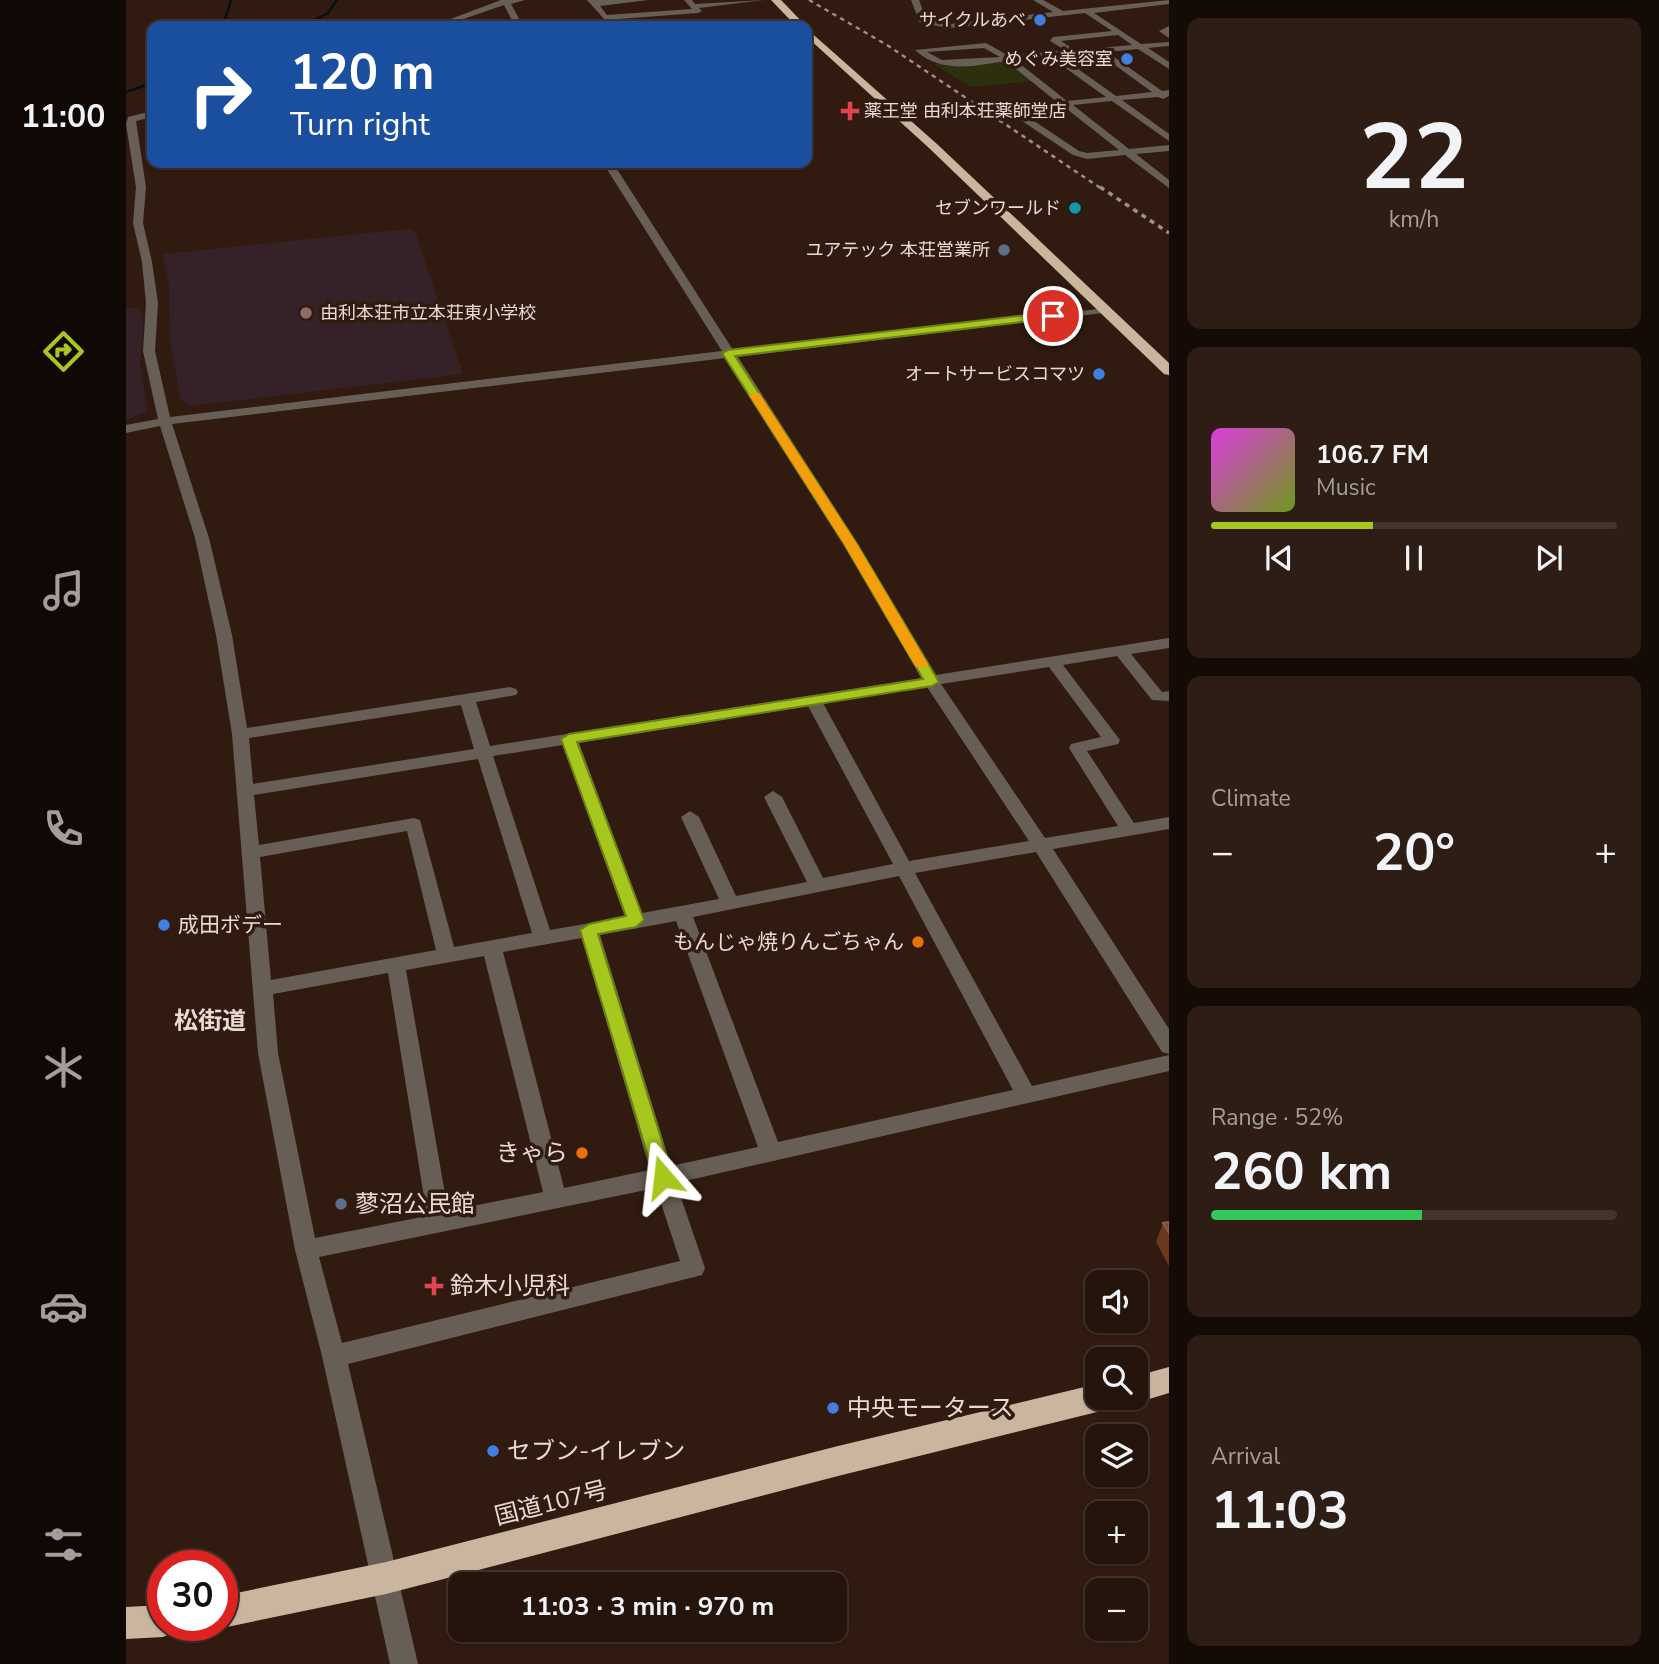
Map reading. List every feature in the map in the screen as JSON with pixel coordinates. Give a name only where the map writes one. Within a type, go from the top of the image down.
[{"type":"highway","points":[[776,0],[796,21]]},
{"type":"highway","points":[[812,37],[933,146],[1169,371]]},
{"type":"highway","points":[[1148,1386],[1169,1380]]},
{"type":"highway","name":"国道107号","points":[[238,1609],[386,1578],[838,1461],[1085,1401]]},
{"type":"highway","points":[[126,1623],[147,1622]]},
{"type":"street","points":[[450,21],[505,1],[521,0]]},
{"type":"street","points":[[593,2],[644,0]]},
{"type":"street","points":[[691,3],[760,0]]},
{"type":"street","points":[[915,0],[923,21],[961,26],[1169,2]]},
{"type":"street","points":[[1037,0],[1062,14]]},
{"type":"street","points":[[505,1],[516,21]]},
{"type":"street","points":[[735,1],[746,12]]},
{"type":"street","points":[[593,2],[605,18],[698,11],[691,3]]},
{"type":"street","points":[[1087,11],[1169,66]]},
{"type":"street","points":[[1169,28],[1163,31],[1169,36]]},
{"type":"street","points":[[1072,51],[1053,39],[1119,33]]},
{"type":"street","points":[[919,50],[1001,43],[994,37]]},
{"type":"street","points":[[909,43],[933,61],[942,63],[1169,44]]},
{"type":"street","points":[[986,45],[1007,58],[1169,185]]},
{"type":"street","points":[[1098,49],[1165,94],[1169,100]]},
{"type":"street","points":[[1052,54],[1169,138]]},
{"type":"street","points":[[1165,94],[1010,109],[1076,153],[1087,156],[1169,148]]},
{"type":"street","points":[[147,115],[129,120],[141,187],[138,223],[147,262],[152,303],[149,351],[165,421],[202,538],[224,635],[240,734],[268,1053],[306,1250],[334,1356],[404,1664]]},
{"type":"street","points":[[611,168],[850,544],[932,682],[1041,845],[1169,1046]]},
{"type":"street","points":[[126,429],[165,421],[1103,310]]},
{"type":"street","points":[[243,791],[814,702],[1169,643]]},
{"type":"street","points":[[1121,651],[1157,698],[1169,696]]},
{"type":"street","points":[[1052,661],[1112,740],[1077,748],[1130,830]]},
{"type":"street","points":[[240,734],[510,692]]},
{"type":"street","points":[[467,699],[543,939]]},
{"type":"street","points":[[814,702],[1027,1096]]},
{"type":"street","points":[[569,739],[636,920]]},
{"type":"street","points":[[773,797],[818,886]]},
{"type":"street","points":[[690,817],[730,902]]},
{"type":"street","points":[[262,989],[636,920],[682,914],[906,868],[1169,823]]},
{"type":"street","points":[[249,853],[414,824],[447,956]]},
{"type":"street","points":[[682,914],[771,1153]]},
{"type":"street","points":[[334,1356],[694,1268],[663,1177],[589,930]]},
{"type":"street","points":[[492,948],[556,1199]]},
{"type":"street","points":[[396,965],[439,1223]]},
{"type":"street","points":[[306,1250],[663,1177],[1169,1063]]},
{"type":"shaded area","name":"由利本荘市立本荘東小学校","points":[[408,229],[415,231],[463,374],[189,406],[181,400],[170,341],[169,286],[163,254]]},
{"type":"shaded area","points":[[140,307],[143,327],[140,363],[147,411],[126,420],[126,309]]},
{"type":"green space","points":[[1005,59],[1033,81],[971,87],[934,64]]},
{"type":"building","points":[[1169,1222],[1169,1233],[1163,1223]]},
{"type":"waterway","points":[[225,21],[231,0]]},
{"type":"waterway","points":[[313,21],[328,13],[337,0]]},
{"type":"waterway","points":[[126,92],[147,85]]},
{"type":"railway","points":[[809,0],[887,45],[1102,189]]},
{"type":"railway","points":[[1100,187],[1169,233]]},
{"type":"slow traffic","points":[[755,395],[850,544],[921,664]]},
{"type":"place","name":"サイクルあべ","points":[[1040,20]]},
{"type":"place","name":"めぐみ美容室","points":[[1127,59]]},
{"type":"place","name":"薬王堂 由利本荘薬師堂店","points":[[850,111]]},
{"type":"place","name":"セブンワールド","points":[[1075,208]]},
{"type":"place","name":"ユアテック 本荘営業所","points":[[1004,250]]},
{"type":"place","name":"由利本荘市立本荘東小学校","points":[[306,313]]},
{"type":"place","name":"オートサービスコマツ","points":[[1099,374]]},
{"type":"place","name":"成田ボデー","points":[[164,925]]},
{"type":"place","name":"もんじゃ焼りんごちゃん","points":[[918,942]]},
{"type":"place","name":"きゃら","points":[[582,1153]]},
{"type":"place","name":"蓼沼公民館","points":[[341,1204]]},
{"type":"place","name":"鈴木小児科","points":[[434,1286]]},
{"type":"place","name":"中央モータース","points":[[833,1408]]},
{"type":"place","name":"セブン-イレブン","points":[[493,1451]]},
{"type":"district","name":"松街道","points":[[210,1021]]},
{"type":"route","points":[[663,1177],[589,930],[636,920],[569,739],[932,682],[850,544],[728,353],[1053,316]]}]
